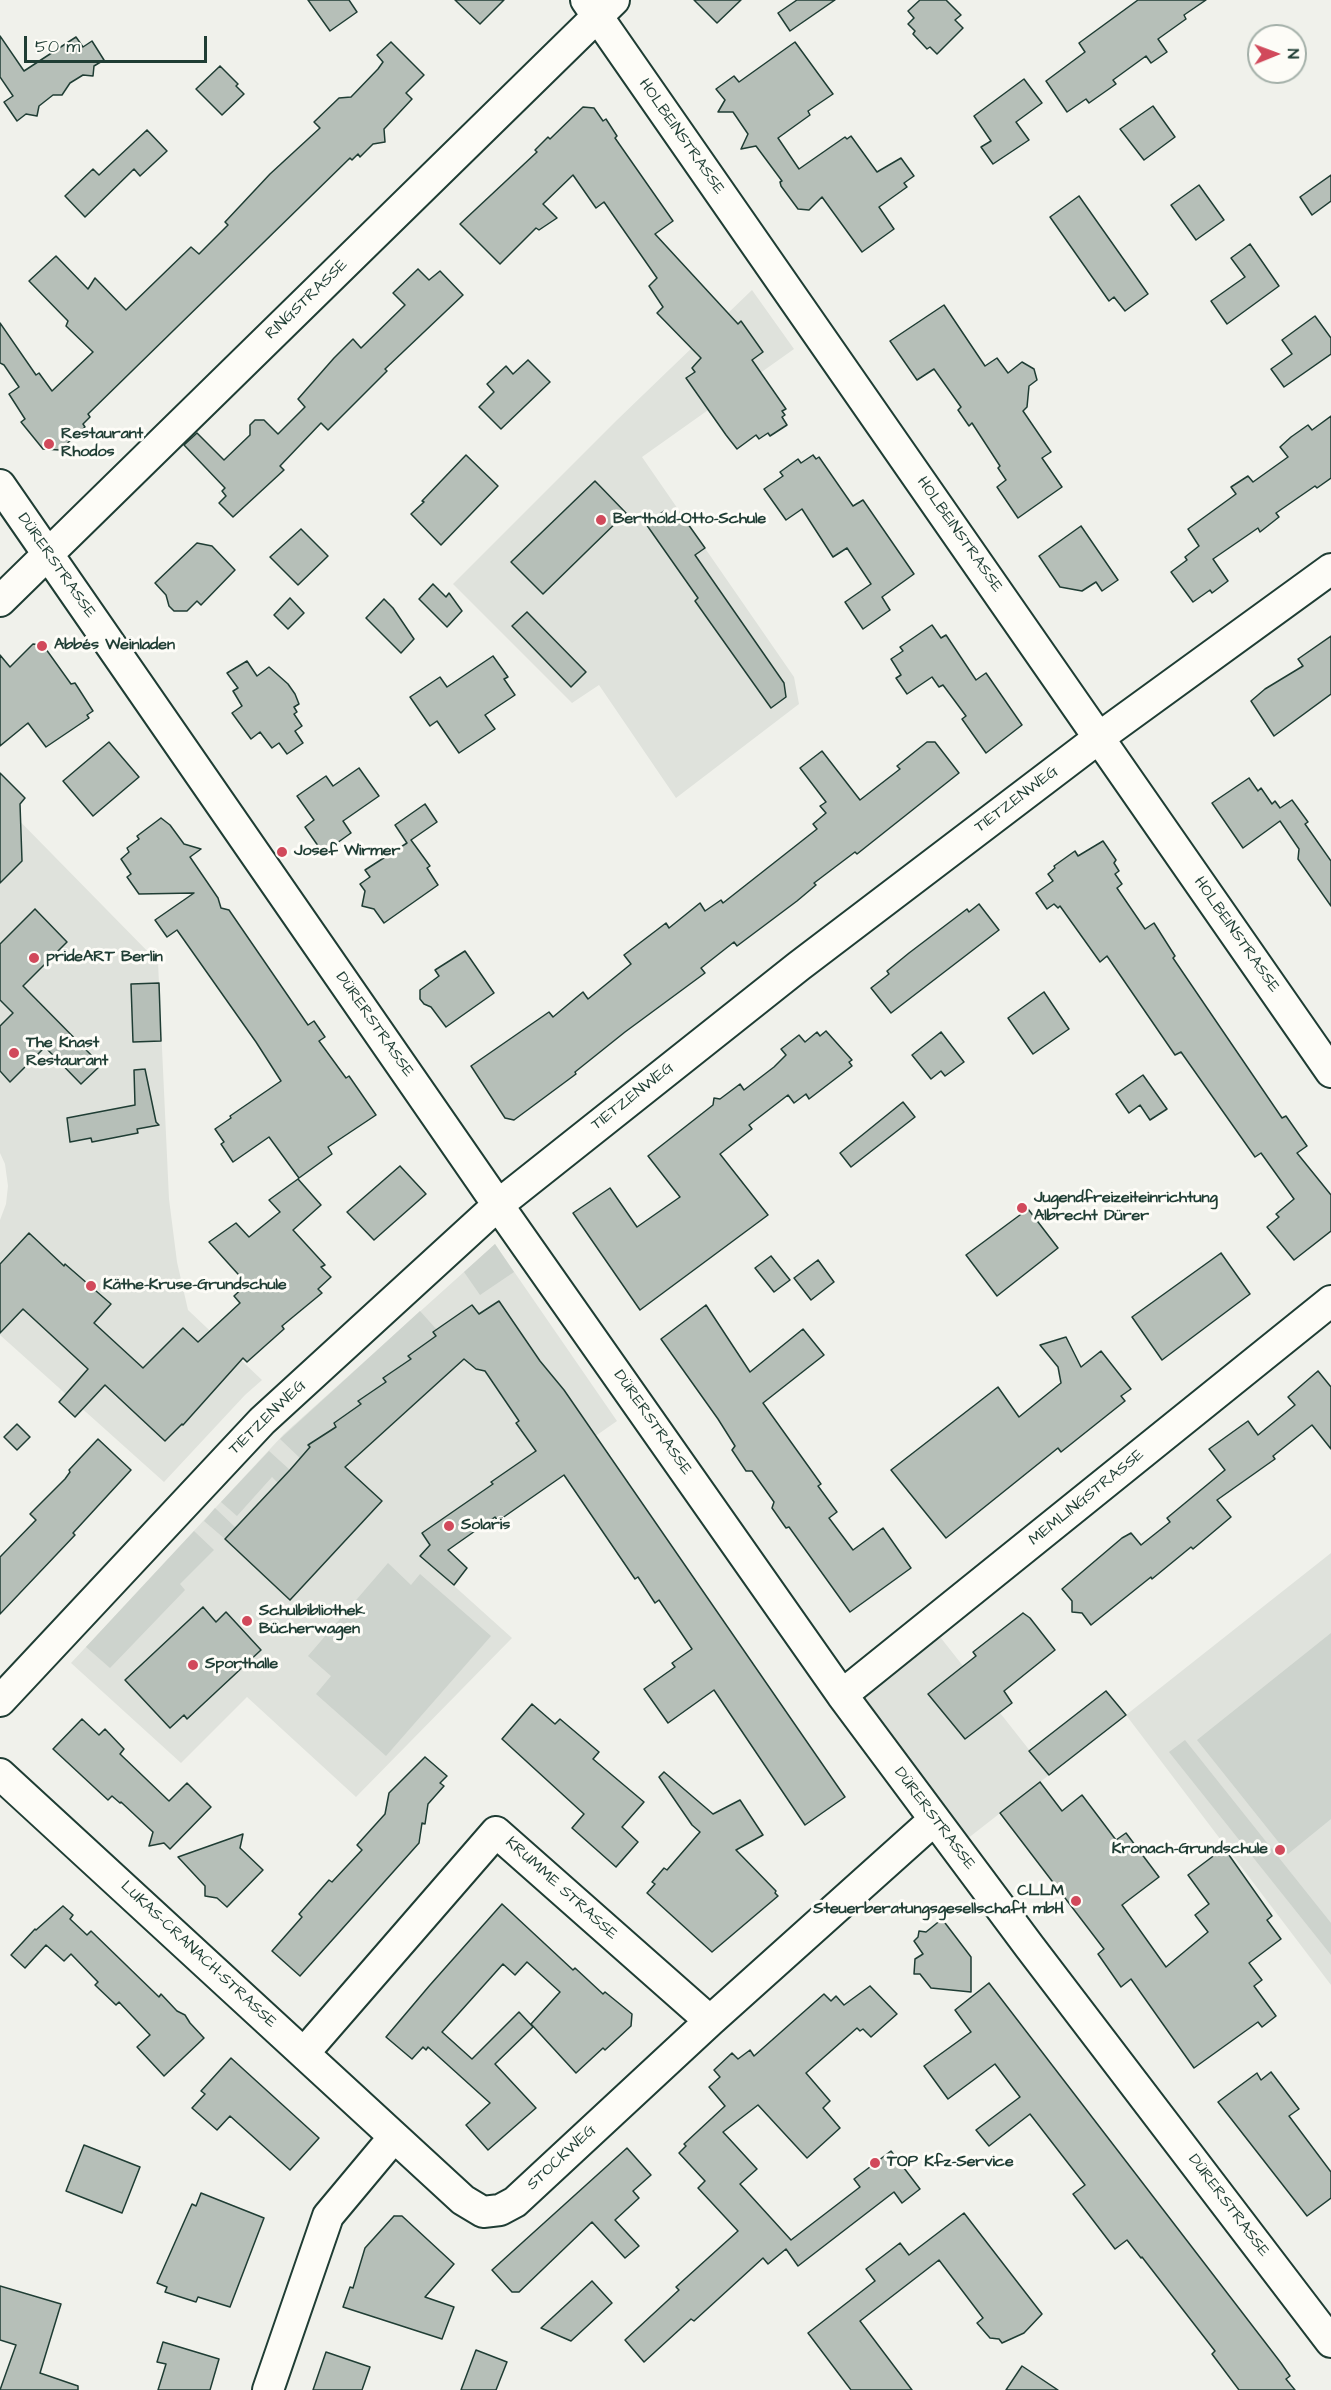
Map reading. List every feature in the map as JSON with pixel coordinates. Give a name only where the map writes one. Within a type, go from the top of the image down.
[{"type":"street","name":"RINGSTRASSE","points":[[0,601],[599,6]]},
{"type":"street","name":"HOLBEINSTRASSE","points":[[599,6],[1331,1072]]},
{"type":"street","name":"DÜRERSTRASSE","points":[[0,485],[498,1205],[842,1695],[934,1820],[1331,2342]]},
{"type":"street","name":"TIETZENWEG","points":[[0,1701],[262,1421],[498,1205],[799,966],[1100,737],[1331,569]]},
{"type":"street","name":"MEMLINGSTRASSE","points":[[842,1695],[1331,1301]]},
{"type":"street","name":"LUKAS-CRANACH-STRASSE","points":[[0,1774],[394,2137]]},
{"type":"street","name":"STOCKWEG","points":[[394,2137],[477,2210],[490,2212],[500,2210],[515,2202],[710,2021],[934,1820]]},
{"type":"street","name":"KRUMME STRASSE","points":[[304,2053],[496,1832],[710,2021]]},
{"type":"street","points":[[268,2390],[328,2216],[394,2137]]},
{"type":"shaded area","name":"Berthold-Otto-Schule","points":[[752,290],[794,349],[642,457],[794,677],[799,704],[676,798],[599,685],[572,703],[453,584],[617,420]]},
{"type":"shaded area","name":"Käthe-Kruse-Grundschule","points":[[0,801],[158,962],[169,1199],[177,1262],[188,1310],[262,1380],[245,1395],[164,1482],[0,1335],[0,1220],[6,1204],[8,1186],[5,1164],[0,1153]]},
{"type":"shaded area","points":[[495,1244],[617,1421],[422,1557],[512,1638],[356,1797],[247,1697],[181,1763],[71,1663],[284,1434]]},
{"type":"shaded area","points":[[495,1244],[514,1272],[480,1295],[464,1272]]},
{"type":"shaded area","points":[[420,1311],[437,1330],[436,1336],[409,1356],[411,1359],[386,1382],[359,1400],[361,1404],[336,1427],[309,1445],[311,1449],[301,1459],[280,1439]]},
{"type":"shaded area","points":[[269,1451],[290,1470],[278,1483],[272,1477],[237,1516],[221,1502]]},
{"type":"shaded area","points":[[215,1508],[236,1528],[225,1539],[204,1521]]},
{"type":"shaded area","points":[[194,1531],[214,1550],[180,1584],[185,1590],[110,1668],[86,1647]]},
{"type":"shaded area","name":"Kronach-Grundschule","points":[[1331,1553],[1331,1985],[1126,1715]]},
{"type":"shaded area","points":[[388,1563],[411,1585],[420,1574],[491,1636],[386,1756],[316,1694],[331,1676],[308,1656]]},
{"type":"shaded area","points":[[937,1633],[1049,1775],[967,1839],[864,1699],[865,1692]]},
{"type":"shaded area","points":[[1331,1633],[1331,1819],[1288,1854],[1197,1740]]},
{"type":"shaded area","points":[[1185,1740],[1331,1923],[1331,1955],[1169,1752]]},
{"type":"building","points":[[308,0],[349,0],[357,12],[330,31]]},
{"type":"building","points":[[455,0],[504,0],[480,24]]},
{"type":"building","points":[[694,0],[741,0],[717,23]]},
{"type":"building","points":[[797,0],[835,0],[790,31],[778,13]]},
{"type":"building","points":[[920,0],[946,0],[961,15],[955,20],[963,28],[937,54],[930,47],[927,49],[913,34],[915,31],[908,24],[914,18],[908,11]]},
{"type":"building","points":[[1138,0],[1206,0],[1184,15],[1186,19],[1158,39],[1167,52],[1151,63],[1146,56],[1113,80],[1116,84],[1089,103],[1086,99],[1067,112],[1046,81],[1085,52],[1079,43]]},
{"type":"building","points":[[0,36],[24,71],[76,37],[83,47],[92,41],[104,60],[94,66],[93,76],[83,75],[70,83],[62,95],[53,95],[39,106],[37,116],[26,114],[17,121],[4,102],[13,96],[0,77]]},
{"type":"building","points":[[391,42],[424,75],[406,93],[412,99],[384,129],[385,142],[373,144],[360,157],[358,154],[352,160],[350,158],[88,414],[90,417],[83,424],[85,427],[60,450],[43,449],[21,422],[25,419],[9,394],[19,387],[4,365],[0,363],[0,323],[36,375],[39,373],[52,391],[93,352],[66,326],[68,321],[29,281],[56,256],[88,289],[95,278],[126,310],[191,247],[199,254],[228,225],[225,222],[270,174],[320,128],[314,122],[339,98],[351,97],[378,69],[383,62],[377,55]]},
{"type":"building","points":[[795,42],[833,94],[808,111],[810,115],[778,138],[799,169],[845,137],[847,139],[851,136],[877,172],[901,158],[914,176],[904,183],[907,187],[879,207],[894,229],[862,252],[822,197],[809,210],[798,209],[781,186],[782,181],[756,146],[741,149],[748,134],[733,112],[718,112],[725,100],[716,89],[734,76],[739,82]]},
{"type":"building","points":[[220,66],[238,84],[236,86],[244,94],[222,115],[196,89]]},
{"type":"building","points":[[1024,79],[1042,103],[1016,122],[1029,140],[993,164],[981,147],[991,141],[974,116]]},
{"type":"building","points":[[1153,106],[1175,137],[1144,160],[1120,129]]},
{"type":"building","points":[[583,107],[594,108],[603,121],[606,119],[617,136],[615,138],[673,221],[655,234],[738,324],[741,321],[763,352],[752,360],[786,409],[782,411],[785,415],[782,417],[787,425],[770,436],[768,433],[759,439],[756,435],[737,449],[726,435],[686,378],[695,372],[692,368],[701,358],[657,313],[663,307],[649,286],[657,278],[604,202],[596,208],[573,175],[543,204],[557,218],[539,230],[536,228],[500,264],[460,224],[537,152],[535,150],[548,137],[550,139]]},
{"type":"building","points":[[147,130],[167,151],[140,176],[134,169],[85,217],[65,196],[93,169],[99,175]]},
{"type":"building","points":[[1331,175],[1331,201],[1312,215],[1300,197]]},
{"type":"building","points":[[1199,185],[1224,220],[1196,240],[1171,205]]},
{"type":"building","points":[[1079,196],[1148,294],[1125,311],[1114,297],[1109,301],[1050,217]]},
{"type":"building","points":[[1250,244],[1279,286],[1227,324],[1211,301],[1245,277],[1231,258]]},
{"type":"building","points":[[418,269],[429,280],[440,271],[463,295],[385,369],[387,371],[328,430],[321,423],[280,466],[284,470],[233,517],[219,503],[226,496],[222,491],[225,488],[184,445],[197,433],[224,460],[250,435],[250,425],[255,420],[264,420],[278,434],[305,407],[298,399],[334,358],[353,339],[361,348],[405,305],[393,293]]},
{"type":"building","points":[[944,305],[985,366],[997,358],[1008,373],[1022,362],[1034,369],[1037,380],[1029,386],[1027,407],[1023,411],[1051,452],[1042,458],[1062,487],[1018,518],[997,487],[1006,480],[998,468],[1000,466],[972,423],[969,426],[958,410],[961,407],[934,369],[917,380],[890,341]]},
{"type":"building","points":[[1315,316],[1331,338],[1331,354],[1284,387],[1271,369],[1292,354],[1282,340]]},
{"type":"building","points":[[528,360],[550,382],[501,429],[479,407],[494,392],[487,384],[506,366],[513,374]]},
{"type":"building","points":[[1331,416],[1331,478],[1317,488],[1315,486],[1276,513],[1279,517],[1260,532],[1258,528],[1213,559],[1228,581],[1212,593],[1210,590],[1193,602],[1171,572],[1187,560],[1185,557],[1199,546],[1188,529],[1236,494],[1231,487],[1248,476],[1253,482],[1288,457],[1280,447],[1291,437],[1308,425],[1312,430]]},
{"type":"building","points":[[466,455],[498,486],[441,545],[411,514]]},
{"type":"building","points":[[813,455],[816,459],[819,457],[853,506],[863,500],[914,574],[882,597],[890,610],[863,629],[845,602],[871,584],[847,548],[833,557],[802,509],[786,520],[764,489],[783,476],[780,472],[798,459],[801,463]]},
{"type":"building","points":[[595,481],[626,513],[543,594],[511,562]]},
{"type":"building","points":[[664,511],[673,523],[683,517],[705,548],[695,555],[784,683],[786,697],[771,708],[695,601],[698,598],[646,524]]},
{"type":"building","points":[[1081,526],[1118,580],[1102,591],[1096,582],[1082,591],[1060,587],[1039,556]]},
{"type":"building","points":[[301,529],[328,556],[298,585],[270,557]]},
{"type":"building","points":[[197,543],[212,546],[235,570],[201,605],[197,601],[187,611],[174,611],[169,606],[166,595],[155,583]]},
{"type":"building","points":[[433,584],[446,597],[449,593],[462,611],[447,627],[419,599]]},
{"type":"building","points":[[290,598],[304,613],[288,629],[274,615]]},
{"type":"building","points":[[384,599],[414,639],[401,653],[366,618]]},
{"type":"building","points":[[527,612],[586,672],[571,687],[512,626]]},
{"type":"building","points":[[932,625],[941,638],[946,635],[976,680],[986,673],[1022,725],[986,753],[962,719],[966,716],[943,685],[939,687],[932,677],[907,694],[896,678],[901,675],[891,659],[903,651],[900,647]]},
{"type":"building","points":[[1331,636],[1331,694],[1274,736],[1251,701],[1265,689],[1303,666],[1298,659]]},
{"type":"building","points":[[33,644],[43,645],[71,684],[75,683],[93,711],[87,715],[89,718],[46,747],[28,723],[0,746],[0,655],[10,667]]},
{"type":"building","points":[[493,656],[508,677],[504,679],[515,695],[485,715],[495,729],[459,753],[437,721],[430,726],[410,697],[440,677],[447,687]]},
{"type":"building","points":[[247,661],[257,676],[269,667],[288,684],[295,694],[299,704],[294,707],[297,712],[294,714],[302,726],[295,731],[303,743],[287,754],[279,743],[272,748],[260,732],[251,739],[232,713],[242,706],[233,691],[238,688],[227,673]]},
{"type":"building","points":[[109,742],[139,777],[93,816],[63,781]]},
{"type":"building","points":[[927,742],[935,742],[959,773],[857,854],[855,852],[814,883],[816,885],[797,901],[737,946],[734,942],[701,968],[705,973],[625,1032],[575,1072],[576,1074],[514,1120],[505,1118],[471,1066],[549,1012],[553,1017],[583,992],[588,999],[631,964],[624,955],[666,923],[669,928],[700,903],[705,911],[721,900],[723,903],[817,829],[813,824],[826,813],[820,806],[826,802],[800,768],[822,751],[860,800],[900,769],[897,766]]},
{"type":"building","points":[[359,768],[379,796],[343,821],[351,833],[323,853],[305,827],[314,820],[297,796],[326,776],[333,786]]},
{"type":"building","points":[[0,773],[25,798],[20,804],[22,861],[0,883]]},
{"type":"building","points":[[1249,778],[1258,791],[1261,788],[1272,804],[1275,801],[1280,808],[1292,800],[1308,822],[1305,824],[1331,861],[1331,906],[1298,859],[1299,849],[1280,821],[1243,848],[1212,803]]},
{"type":"building","points":[[425,804],[437,822],[411,840],[430,866],[427,868],[438,885],[384,923],[374,909],[362,906],[365,891],[360,884],[370,877],[365,870],[407,843],[395,825]]},
{"type":"building","points":[[161,818],[170,825],[184,844],[201,849],[190,857],[218,898],[221,908],[229,910],[308,1025],[314,1021],[325,1037],[319,1041],[346,1078],[349,1076],[376,1115],[328,1147],[332,1154],[299,1178],[269,1137],[233,1162],[221,1144],[224,1142],[215,1129],[281,1081],[177,930],[167,937],[155,920],[194,893],[139,894],[127,877],[131,874],[121,859],[129,852],[127,848],[139,839],[137,836]]},
{"type":"building","points":[[1103,841],[1116,860],[1114,863],[1119,871],[1115,874],[1122,884],[1117,888],[1145,929],[1154,923],[1175,956],[1173,958],[1282,1118],[1286,1116],[1307,1146],[1297,1153],[1331,1195],[1331,1231],[1294,1260],[1267,1227],[1279,1217],[1276,1214],[1294,1199],[1261,1153],[1255,1157],[1181,1052],[1175,1055],[1107,956],[1100,962],[1060,906],[1058,908],[1054,904],[1047,909],[1036,893],[1053,881],[1048,874],[1055,868],[1054,866],[1075,851],[1078,856]]},
{"type":"building","points":[[979,904],[999,930],[891,1013],[871,988],[889,974],[887,971],[909,953],[967,909],[969,912]]},
{"type":"building","points":[[35,909],[67,942],[23,986],[101,1065],[81,1084],[45,1047],[10,1082],[0,1071],[0,1026],[13,1013],[0,1000],[0,944]]},
{"type":"building","points":[[465,951],[494,993],[446,1027],[431,1007],[420,999],[420,990],[439,976],[435,970]]},
{"type":"building","points":[[159,983],[161,1041],[133,1042],[131,984]]},
{"type":"building","points":[[1044,992],[1069,1029],[1033,1054],[1008,1018]]},
{"type":"building","points":[[826,1031],[852,1060],[849,1062],[852,1066],[809,1099],[806,1094],[794,1103],[788,1095],[749,1125],[752,1129],[720,1154],[768,1215],[640,1310],[573,1213],[610,1188],[637,1227],[680,1197],[648,1156],[713,1105],[714,1098],[720,1099],[740,1084],[744,1090],[774,1067],[786,1055],[781,1049],[799,1035],[805,1042],[817,1032],[820,1036]]},
{"type":"building","points":[[941,1032],[964,1062],[945,1076],[941,1071],[931,1079],[912,1055]]},
{"type":"building","points":[[145,1069],[156,1122],[159,1125],[137,1129],[138,1133],[92,1142],[91,1138],[70,1142],[67,1118],[135,1105],[134,1070]]},
{"type":"building","points":[[1143,1075],[1167,1109],[1150,1120],[1140,1105],[1129,1113],[1116,1094]]},
{"type":"building","points":[[903,1102],[915,1117],[851,1167],[840,1153]]},
{"type":"building","points":[[400,1166],[426,1194],[374,1240],[347,1212]]},
{"type":"building","points":[[298,1179],[321,1205],[293,1230],[325,1265],[321,1267],[331,1277],[318,1289],[322,1293],[282,1326],[284,1329],[247,1362],[243,1358],[183,1425],[165,1441],[105,1385],[75,1417],[59,1402],[88,1369],[23,1309],[0,1333],[0,1264],[29,1233],[64,1266],[65,1264],[111,1304],[94,1323],[143,1368],[183,1328],[198,1342],[240,1303],[234,1296],[247,1284],[209,1242],[236,1223],[249,1237],[280,1212],[269,1200]]},
{"type":"building","points":[[1028,1209],[1058,1248],[997,1296],[966,1255]]},
{"type":"building","points":[[1221,1253],[1250,1294],[1162,1360],[1132,1317]]},
{"type":"building","points":[[771,1256],[790,1280],[774,1292],[755,1268]]},
{"type":"building","points":[[818,1260],[834,1282],[811,1300],[794,1278]]},
{"type":"building","points":[[499,1301],[540,1361],[564,1390],[845,1797],[805,1825],[714,1690],[668,1723],[644,1689],[675,1667],[672,1663],[692,1649],[659,1600],[655,1603],[638,1577],[635,1579],[564,1475],[498,1521],[495,1517],[448,1550],[467,1568],[454,1585],[420,1556],[430,1545],[422,1533],[536,1451],[516,1423],[519,1421],[485,1371],[476,1369],[464,1359],[345,1467],[382,1501],[290,1600],[225,1539],[290,1470],[310,1447],[308,1445],[336,1427],[334,1423],[361,1404],[358,1401],[386,1382],[383,1378],[411,1359],[408,1356],[436,1336],[433,1332],[472,1305],[479,1314]]},
{"type":"building","points":[[706,1305],[750,1372],[803,1329],[824,1355],[763,1403],[821,1484],[818,1486],[837,1512],[829,1518],[853,1550],[883,1528],[911,1568],[850,1612],[789,1527],[786,1528],[772,1508],[774,1502],[752,1471],[746,1471],[732,1450],[735,1446],[718,1419],[661,1339]]},
{"type":"building","points":[[1066,1337],[1081,1367],[1101,1351],[1131,1389],[1121,1396],[1125,1401],[1061,1452],[1058,1448],[946,1538],[891,1470],[998,1387],[1019,1417],[1061,1383],[1058,1367],[1040,1345]]},
{"type":"building","points":[[1318,1371],[1331,1387],[1331,1449],[1312,1425],[1273,1456],[1275,1459],[1217,1500],[1231,1517],[1193,1549],[1191,1547],[1091,1625],[1082,1613],[1072,1612],[1072,1601],[1062,1589],[1122,1538],[1131,1533],[1141,1545],[1170,1522],[1167,1518],[1225,1470],[1209,1449],[1248,1421],[1258,1435],[1295,1405],[1288,1397]]},
{"type":"building","points":[[17,1424],[30,1437],[17,1450],[4,1437]]},
{"type":"building","points":[[98,1439],[131,1470],[73,1533],[75,1535],[0,1614],[0,1557],[36,1520],[30,1514],[65,1479],[69,1470]]},
{"type":"building","name":"Sporthalle","points":[[203,1607],[216,1622],[226,1612],[261,1650],[187,1719],[184,1715],[170,1728],[125,1680]]},
{"type":"building","points":[[1023,1613],[1030,1618],[1055,1650],[1004,1691],[1012,1703],[965,1739],[928,1694],[976,1656],[973,1652]]},
{"type":"building","points":[[1106,1691],[1126,1715],[1049,1775],[1029,1751]]},
{"type":"building","points":[[532,1704],[555,1724],[560,1719],[599,1752],[593,1759],[644,1802],[622,1827],[638,1842],[616,1867],[572,1828],[584,1814],[502,1739]]},
{"type":"building","points":[[82,1719],[99,1735],[105,1729],[124,1749],[120,1754],[169,1801],[187,1783],[211,1807],[170,1849],[164,1843],[149,1846],[153,1832],[121,1802],[112,1796],[108,1800],[53,1749]]},
{"type":"building","points":[[425,1757],[447,1776],[440,1783],[444,1786],[428,1804],[419,1843],[300,1976],[272,1951],[302,1917],[299,1914],[329,1880],[332,1882],[362,1850],[357,1845],[385,1814],[389,1793]]},
{"type":"building","points":[[664,1772],[713,1814],[740,1800],[763,1835],[736,1850],[776,1891],[778,1896],[712,1952],[647,1893],[655,1884],[652,1882],[664,1868],[667,1870],[700,1832],[692,1825],[659,1777]]},
{"type":"building","points":[[1040,1782],[1062,1811],[1082,1795],[1116,1840],[1126,1833],[1159,1877],[1122,1905],[1166,1967],[1208,1932],[1195,1915],[1209,1904],[1188,1875],[1224,1848],[1272,1916],[1267,1920],[1281,1939],[1249,1963],[1262,1980],[1254,1986],[1276,2016],[1262,2027],[1258,2022],[1194,2068],[1131,1979],[1121,1987],[1098,1954],[1104,1949],[1000,1813]]},
{"type":"building","points":[[243,1834],[240,1848],[263,1870],[227,1907],[217,1898],[205,1896],[205,1886],[178,1857]]},
{"type":"building","points":[[502,1904],[573,1970],[575,1968],[603,1994],[605,1992],[632,2014],[631,2026],[576,2073],[531,2024],[560,1992],[527,1962],[515,1975],[503,1964],[442,2032],[472,2059],[519,2012],[533,2027],[495,2064],[536,2108],[488,2150],[466,2125],[490,2103],[428,2047],[426,2050],[423,2047],[412,2059],[386,2037]]},
{"type":"building","points":[[63,1906],[73,1915],[70,1919],[87,1935],[91,1931],[159,1997],[161,1994],[177,2011],[185,2015],[204,2038],[164,2076],[137,2047],[150,2035],[119,2002],[116,2005],[95,1985],[98,1982],[71,1954],[64,1961],[46,1945],[25,1968],[11,1955],[35,1929]]},
{"type":"building","points":[[942,1919],[971,1957],[971,1992],[931,1988],[920,1974],[914,1974],[915,1959],[923,1954],[914,1941],[919,1931],[926,1932]]},
{"type":"building","points":[[989,1983],[1281,2363],[1290,2376],[1286,2379],[1295,2390],[1239,2390],[1212,2354],[1215,2351],[1142,2257],[1127,2240],[1115,2249],[1073,2194],[1085,2185],[1030,2114],[989,2146],[976,2130],[1020,2097],[995,2064],[948,2099],[924,2066],[971,2032],[955,2010]]},
{"type":"building","points":[[870,1986],[897,2014],[871,2037],[863,2029],[860,2031],[857,2028],[806,2073],[830,2101],[823,2108],[840,2128],[807,2158],[758,2105],[723,2132],[757,2169],[740,2184],[791,2240],[860,2187],[854,2179],[891,2151],[920,2189],[902,2203],[894,2192],[798,2266],[786,2249],[768,2264],[763,2258],[694,2321],[691,2319],[644,2362],[625,2340],[679,2290],[676,2287],[738,2231],[698,2188],[705,2181],[679,2153],[686,2146],[684,2144],[725,2106],[709,2087],[720,2077],[714,2070],[732,2053],[738,2059],[750,2050],[754,2056],[824,1994],[831,2001],[836,1996],[844,2005]]},
{"type":"building","points":[[231,2058],[319,2138],[290,2170],[230,2116],[217,2130],[192,2108],[205,2094],[201,2091]]},
{"type":"building","points":[[1271,2072],[1299,2109],[1289,2116],[1331,2172],[1331,2198],[1307,2216],[1218,2102],[1257,2073],[1261,2080]]},
{"type":"building","points":[[84,2145],[140,2167],[122,2213],[66,2191]]},
{"type":"building","points":[[627,2148],[651,2175],[633,2191],[639,2198],[615,2220],[639,2246],[625,2258],[592,2222],[519,2292],[512,2292],[492,2270]]},
{"type":"building","points":[[201,2193],[264,2218],[230,2307],[198,2297],[196,2302],[165,2292],[167,2287],[157,2283],[192,2204],[196,2206]]},
{"type":"building","points":[[964,2213],[1042,2314],[1024,2333],[1002,2343],[999,2339],[990,2338],[977,2323],[983,2318],[939,2260],[860,2321],[912,2390],[851,2390],[808,2333],[875,2281],[866,2269],[900,2243],[909,2255]]},
{"type":"building","points":[[394,2216],[402,2216],[454,2264],[425,2297],[454,2307],[442,2339],[343,2307],[350,2287],[353,2288],[365,2248]]},
{"type":"building","points":[[592,2281],[612,2303],[571,2341],[541,2328]]},
{"type":"building","points":[[0,2286],[61,2304],[40,2373],[78,2386],[78,2390],[0,2390],[16,2345],[0,2340]]},
{"type":"building","points":[[163,2342],[219,2359],[210,2390],[158,2390],[166,2364],[157,2362]]},
{"type":"building","points":[[476,2350],[507,2362],[496,2390],[461,2390]]},
{"type":"building","points":[[326,2352],[370,2367],[362,2390],[313,2390]]},
{"type":"building","points":[[1022,2366],[1058,2390],[1006,2390]]},
{"type":"place","name":"Restaurant Rhodos","points":[[49,444]]},
{"type":"place","name":"Berthold-Otto-Schule","points":[[601,520]]},
{"type":"place","name":"Abbés Weinladen","points":[[42,646]]},
{"type":"place","name":"Josef Wirmer","points":[[282,852]]},
{"type":"place","name":"prideART Berlin","points":[[34,958]]},
{"type":"place","name":"The Knast Restaurant","points":[[14,1053]]},
{"type":"place","name":"Jugendfreizeiteinrichtung Albrecht Dürer","points":[[1022,1208]]},
{"type":"place","name":"Käthe-Kruse-Grundschule","points":[[91,1286]]},
{"type":"place","name":"Solaris","points":[[449,1526]]},
{"type":"place","name":"Schulbibliothek Bücherwagen","points":[[247,1621]]},
{"type":"place","name":"Sporthalle","points":[[193,1665]]},
{"type":"place","name":"Kronach-Grundschule","points":[[1280,1850]]},
{"type":"place","name":"CLLM Steuerberatungsgesellschaft mbH","points":[[1076,1901]]},
{"type":"place","name":"TOP Kfz-Service","points":[[875,2163]]}]
